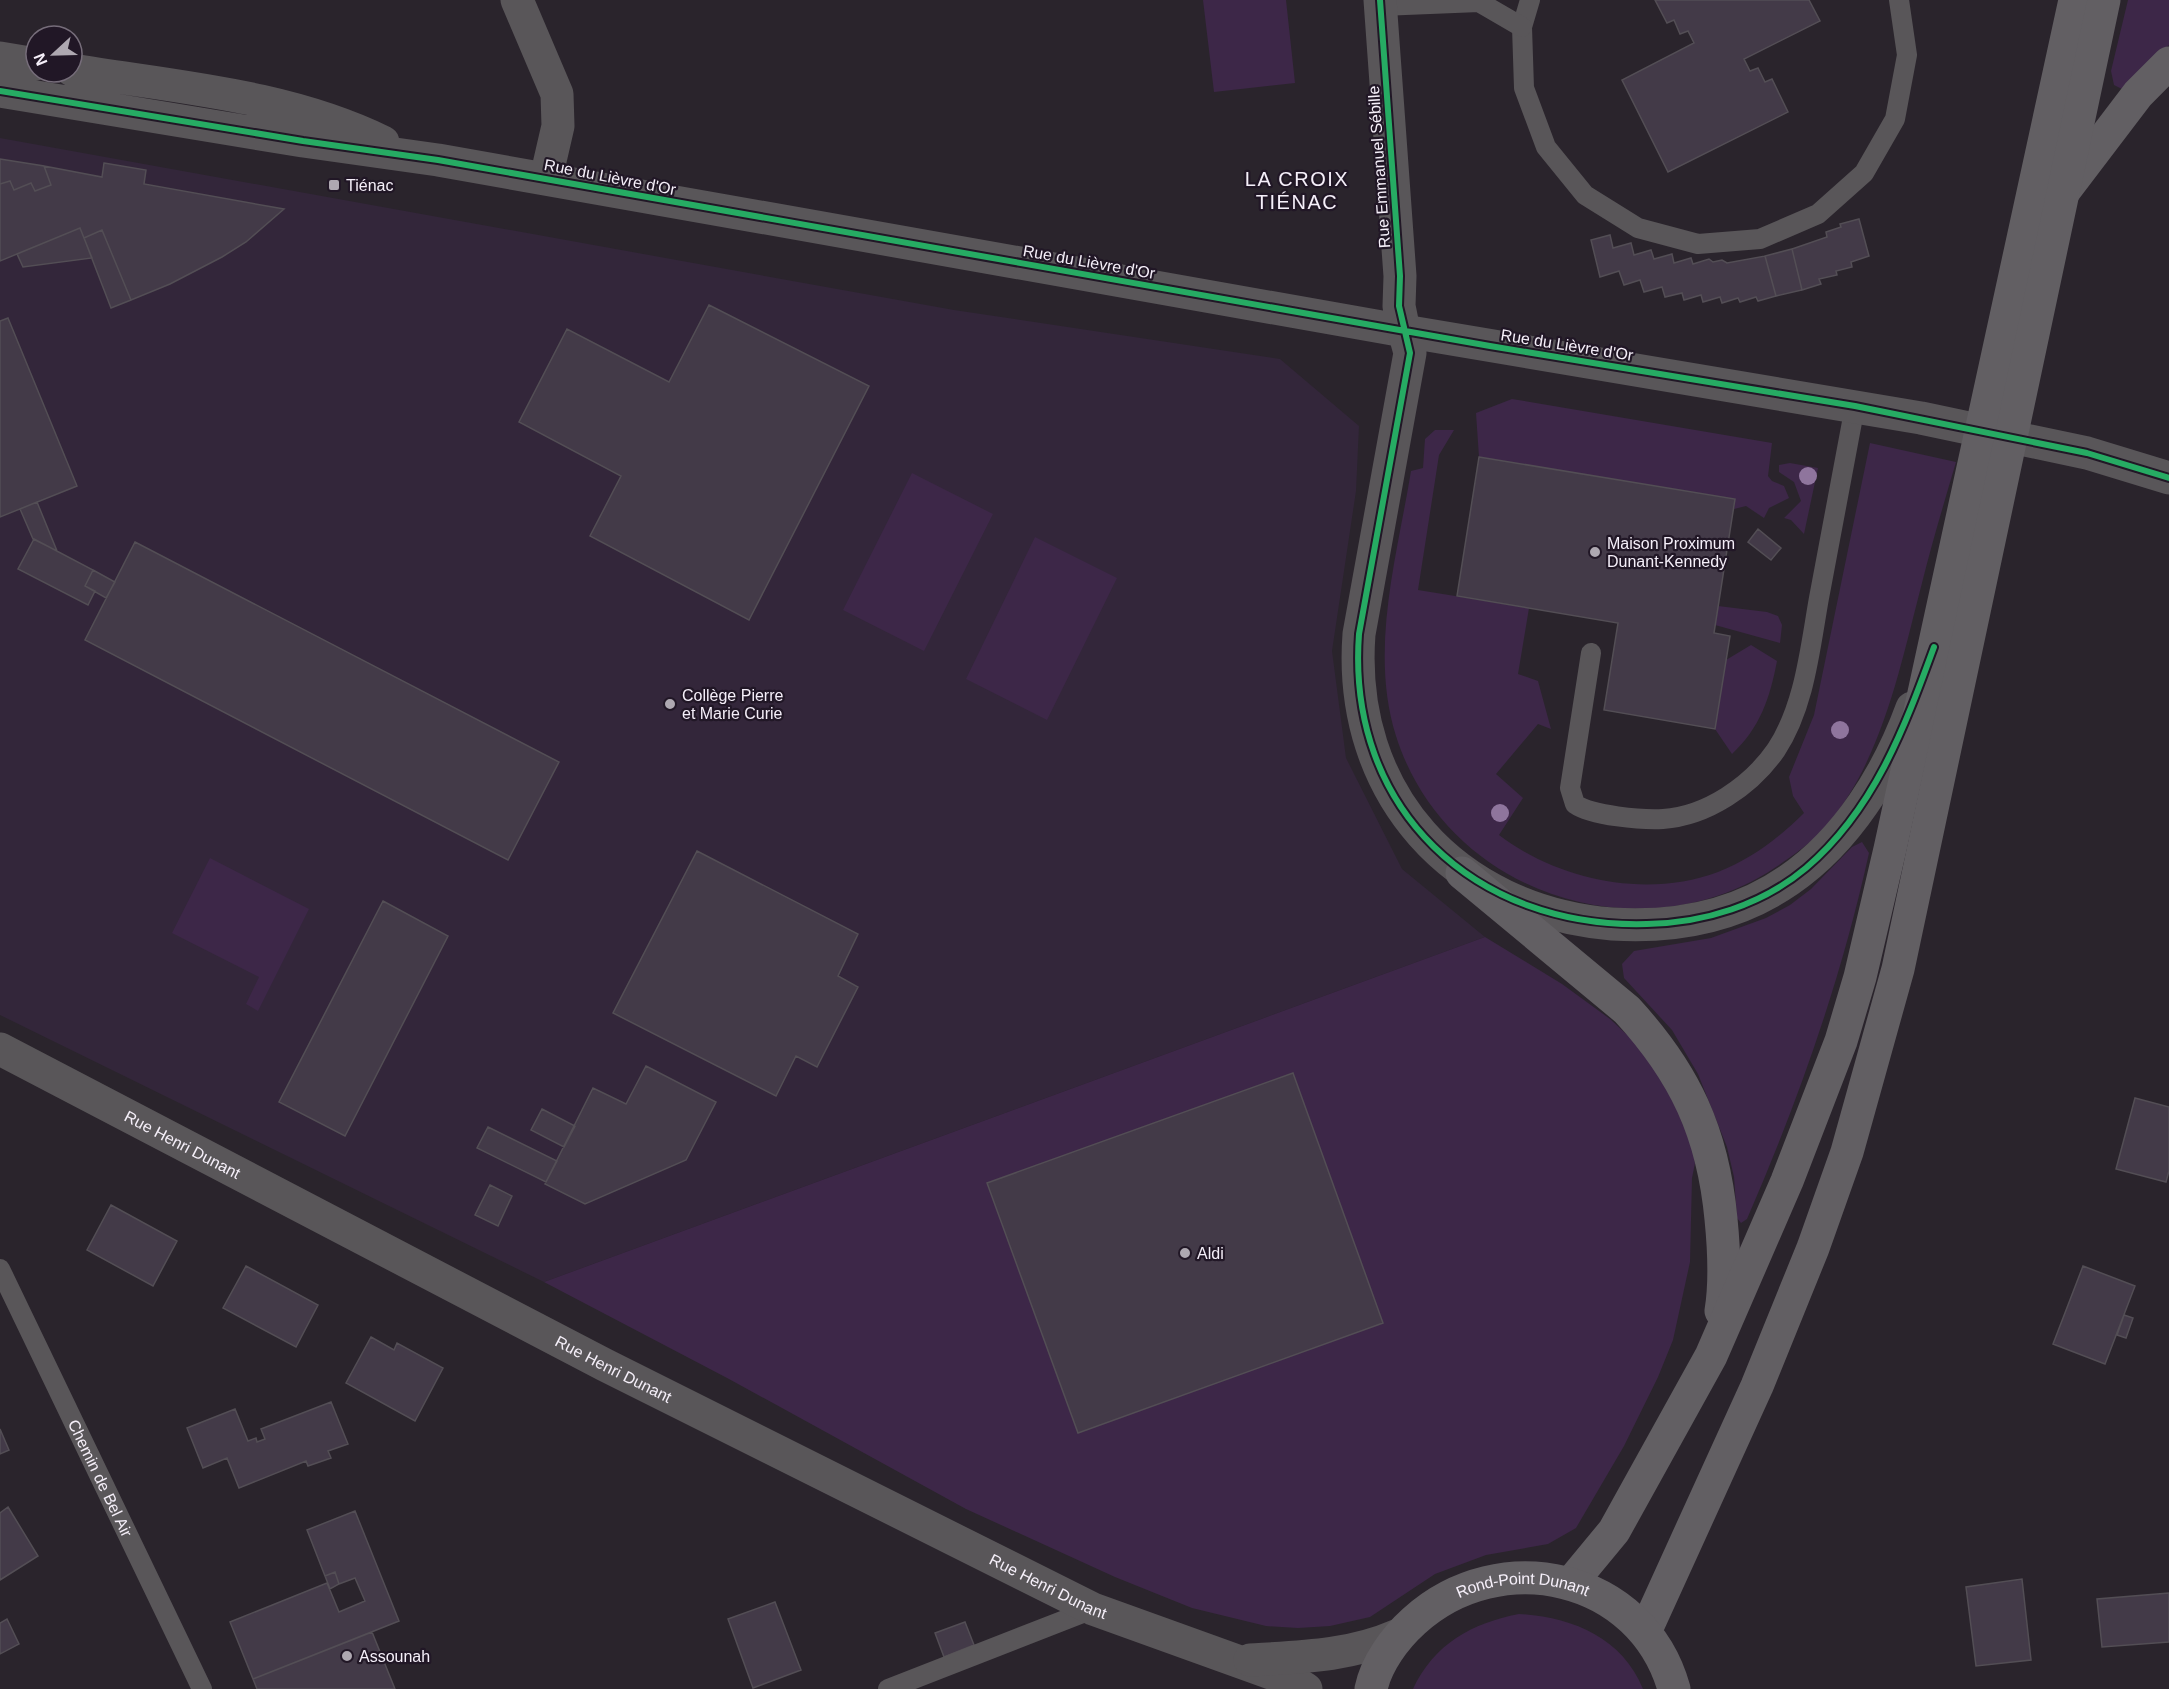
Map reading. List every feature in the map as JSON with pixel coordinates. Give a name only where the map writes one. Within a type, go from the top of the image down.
[{"type":"main road","points":[[1571,1583],[1614,1531],[1710,1356],[1787,1181],[1841,1041],[1860,977],[1890,849],[2075,0]]},
{"type":"main road","points":[[1645,1632],[1757,1386],[1813,1248],[1848,1152],[1898,969],[2104,0]]},
{"type":"main road","points":[[2061,196],[2138,94],[2169,63]]},
{"type":"main road","points":[[1462,873],[1627,1010],[1649,1034],[1683,1083],[1707,1140],[1719,1196],[1724,1274],[1722,1308],[1710,1356]]},
{"type":"main road","name":"Rond-Point Dunant","points":[[1371,1689],[1372,1680],[1398,1635],[1433,1603],[1477,1582],[1524,1576],[1571,1583],[1612,1603],[1645,1632],[1669,1671],[1674,1689]]},
{"type":"street","points":[[517,0],[539,47],[557,94],[558,126],[546,178]]},
{"type":"street","name":"Rue Emmanuel Sébille","points":[[1380,3],[1400,276],[1399,306],[1410,353],[1359,633],[1359,679],[1369,733],[1379,766],[1388,784],[1429,843],[1462,873],[1524,904],[1574,919],[1628,925],[1683,922],[1706,918],[1747,903],[1805,868],[1856,813],[1897,746],[1934,648]]},
{"type":"street","points":[[0,58],[24,62]]},
{"type":"street","name":"Rue du Lièvre d'Or","points":[[84,72],[232,96],[301,111],[350,126],[393,147],[438,160]]},
{"type":"street","name":"Rue du Lièvre d'Or","points":[[0,91],[546,178],[1404,331],[1855,406],[2087,453],[2169,478]]},
{"type":"street","name":"Rue du Lièvre d'Or","points":[[2087,453],[2169,458]]},
{"type":"street","name":"Rue Henri Dunant","points":[[0,1049],[604,1365],[1093,1609],[1240,1661],[1293,1681],[1306,1689]]},
{"type":"street","points":[[1240,1661],[1339,1654],[1376,1645],[1398,1635]]},
{"type":"lane","points":[[1530,0],[1522,27],[1524,88],[1546,147],[1585,195],[1638,228],[1698,243],[1760,239],[1770,235],[1818,214],[1864,173],[1895,119],[1907,55],[1899,0]]},
{"type":"lane","points":[[1380,3],[1479,2],[1522,27]]},
{"type":"lane","points":[[1591,653],[1570,788],[1575,804],[1589,810],[1640,819],[1675,818],[1719,801],[1755,773],[1776,748],[1801,690],[1855,406]]},
{"type":"lane","name":"Chemin de Bel Air","points":[[0,1269],[202,1689]]},
{"type":"lane","points":[[888,1689],[917,1684],[1093,1609]]},
{"type":"shaded area","points":[[1203,0],[1286,0],[1295,83],[1214,92]]},
{"type":"shaded area","points":[[2128,0],[2169,0],[2169,45],[2131,84],[2122,89],[2114,85],[2111,71]]},
{"type":"shaded area","name":"Collège Pierre et Marie Curie","points":[[0,138],[954,310],[1280,359],[1359,426],[1356,491],[1332,651],[1346,758],[1402,869],[1485,937],[544,1282],[0,1015]]},
{"type":"shaded area","points":[[1512,399],[1772,443],[1768,476],[1772,481],[1784,486],[1789,498],[1769,508],[1764,518],[1746,506],[1734,509],[1735,499],[1479,457],[1476,413]]},
{"type":"shaded area","points":[[1435,430],[1454,430],[1439,455],[1418,590],[1529,608],[1518,674],[1538,681],[1551,729],[1538,724],[1496,774],[1523,798],[1499,835],[1522,851],[1575,874],[1633,884],[1662,884],[1690,880],[1718,872],[1764,847],[1804,813],[1793,796],[1789,777],[1814,715],[1870,443],[1956,462],[1886,713],[1860,775],[1843,804],[1818,835],[1776,867],[1723,894],[1667,907],[1610,907],[1554,895],[1503,871],[1457,836],[1421,791],[1396,736],[1388,703],[1385,670],[1388,604],[1411,471],[1423,468],[1425,439]]},
{"type":"shaded area","points":[[1790,463],[1818,468],[1804,534],[1791,520],[1784,518],[1801,501],[1794,482],[1779,472],[1779,465]]},
{"type":"shaded area","points":[[912,473],[993,514],[924,651],[843,610]]},
{"type":"shaded area","points":[[1035,537],[1117,578],[1047,720],[966,679]]},
{"type":"shaded area","points":[[1718,606],[1767,612],[1778,616],[1782,625],[1780,643],[1715,625]]},
{"type":"shaded area","points":[[1751,645],[1777,661],[1767,700],[1757,723],[1732,754],[1715,729],[1726,660]]},
{"type":"shaded area","points":[[1862,842],[1869,853],[1832,993],[1784,1129],[1747,1219],[1741,1223],[1737,1218],[1734,1177],[1727,1147],[1698,1074],[1672,1030],[1624,978],[1622,964],[1634,951],[1711,938],[1766,918],[1790,905],[1811,889],[1852,847]]},
{"type":"shaded area","points":[[210,858],[309,909],[258,1011],[246,1004],[259,977],[172,933]]},
{"type":"shaded area","points":[[1485,937],[1562,984],[1610,1019],[1636,1043],[1669,1090],[1692,1141],[1695,1163],[1692,1178],[1690,1262],[1673,1340],[1658,1377],[1624,1446],[1576,1528],[1548,1544],[1486,1555],[1435,1574],[1370,1617],[1330,1626],[1298,1628],[1266,1626],[1192,1608],[1115,1577],[966,1509],[729,1379],[544,1282]]},
{"type":"shaded area","points":[[1519,1614],[1557,1620],[1593,1633],[1622,1656],[1634,1671],[1643,1689],[1413,1689],[1432,1660],[1456,1638],[1486,1623]]},
{"type":"building","points":[[1655,0],[1809,0],[1820,21],[1744,59],[1750,71],[1758,68],[1765,82],[1772,79],[1788,112],[1668,172],[1622,80],[1694,43],[1688,31],[1680,34],[1674,20],[1667,23]]},
{"type":"building","points":[[0,159],[44,166],[51,185],[35,191],[31,183],[14,190],[10,181],[0,184]]},
{"type":"building","points":[[104,163],[146,170],[144,184],[284,209],[246,242],[222,257],[170,284],[131,300],[102,230],[84,238],[80,228],[0,261],[0,184],[10,181],[14,190],[31,183],[35,191],[51,185],[44,166],[102,177]]},
{"type":"building","points":[[1859,219],[1869,256],[1851,262],[1852,267],[1836,271],[1837,275],[1819,279],[1821,284],[1802,290],[1792,249],[1827,237],[1826,232],[1841,227],[1840,224]]},
{"type":"building","points":[[80,228],[92,258],[23,267],[17,254]]},
{"type":"building","points":[[102,230],[131,300],[111,308],[84,238]]},
{"type":"building","points":[[1610,235],[1613,248],[1631,243],[1634,255],[1651,250],[1654,259],[1672,254],[1674,263],[1691,258],[1693,264],[1709,259],[1713,262],[1722,260],[1727,263],[1765,256],[1776,296],[1758,301],[1756,297],[1740,302],[1738,298],[1722,303],[1720,297],[1703,302],[1701,295],[1684,300],[1682,293],[1665,297],[1662,287],[1644,292],[1640,280],[1624,285],[1619,271],[1600,277],[1591,240]]},
{"type":"building","points":[[1792,249],[1802,290],[1776,296],[1765,256]]},
{"type":"building","points":[[709,305],[869,386],[749,620],[590,536],[621,476],[519,422],[567,329],[669,382]]},
{"type":"building","points":[[8,318],[77,486],[0,517],[0,321]]},
{"type":"building","name":"Maison Proximum Dunant-Kennedy","points":[[1479,457],[1735,499],[1714,633],[1730,636],[1715,729],[1604,710],[1618,623],[1457,596]]},
{"type":"building","points":[[37,502],[57,551],[33,539],[20,509]]},
{"type":"building","points":[[1758,529],[1781,548],[1771,560],[1748,542]]},
{"type":"building","points":[[34,539],[93,570],[85,586],[95,591],[88,605],[18,569]]},
{"type":"building","points":[[135,542],[559,762],[508,860],[85,640]]},
{"type":"building","points":[[93,570],[115,582],[106,598],[85,586]]},
{"type":"building","points":[[697,851],[858,934],[838,976],[858,987],[817,1067],[796,1056],[776,1096],[613,1013]]},
{"type":"building","points":[[383,901],[448,936],[345,1136],[279,1102]]},
{"type":"building","points":[[646,1066],[716,1102],[686,1160],[585,1204],[545,1184],[593,1088],[626,1104]]},
{"type":"building","name":"Aldi","points":[[1293,1073],[1383,1323],[1078,1433],[987,1183]]},
{"type":"building","points":[[2135,1098],[2169,1107],[2169,1171],[2166,1182],[2116,1169]]},
{"type":"building","points":[[542,1109],[575,1126],[564,1147],[531,1130]]},
{"type":"building","points":[[488,1127],[557,1161],[546,1182],[477,1148]]},
{"type":"building","points":[[490,1185],[512,1196],[498,1226],[475,1215]]},
{"type":"building","points":[[111,1205],[177,1241],[153,1286],[87,1250]]},
{"type":"building","points":[[246,1266],[318,1305],[296,1347],[223,1308]]},
{"type":"building","points":[[2083,1266],[2135,1286],[2105,1364],[2053,1344]]},
{"type":"building","points":[[2124,1315],[2133,1318],[2126,1338],[2117,1335]]},
{"type":"building","points":[[371,1337],[394,1350],[397,1343],[443,1368],[415,1421],[346,1383]]},
{"type":"building","points":[[331,1402],[348,1444],[328,1451],[331,1458],[308,1466],[306,1461],[239,1488],[227,1458],[203,1468],[187,1428],[235,1409],[248,1441],[256,1438],[257,1442],[265,1439],[261,1429]]},
{"type":"building","points":[[0,1429],[9,1450],[0,1454]]},
{"type":"building","points":[[8,1507],[38,1556],[0,1580],[0,1513]]},
{"type":"building","points":[[355,1511],[399,1621],[253,1679],[230,1622],[327,1583],[339,1612],[365,1601],[355,1578],[339,1584],[335,1572],[325,1576],[307,1530]]},
{"type":"building","points":[[335,1572],[339,1584],[330,1589],[325,1576]]},
{"type":"building","points":[[2022,1579],[2031,1660],[1976,1666],[1966,1587]]},
{"type":"building","points":[[2169,1593],[2169,1642],[2102,1647],[2097,1599]]},
{"type":"building","points":[[775,1602],[801,1670],[753,1688],[728,1619]]},
{"type":"building","points":[[7,1619],[19,1644],[0,1654],[0,1623]]},
{"type":"building","points":[[965,1622],[974,1645],[944,1657],[935,1633]]},
{"type":"building","name":"Assounah","points":[[372,1632],[395,1689],[257,1689],[253,1679]]},
{"type":"cycle path","points":[[1380,0],[1400,276],[1399,306],[1410,353],[1359,634],[1361,697],[1374,754],[1399,804],[1434,846],[1477,881],[1528,905],[1585,920],[1668,923],[1711,916],[1731,910],[1789,881],[1830,845],[1850,821],[1868,794],[1898,738],[1934,647]]},
{"type":"cycle path","points":[[0,91],[303,141],[438,160],[1490,346],[1855,406],[2087,453],[2169,478]]},
{"type":"place","name":"Tiénac","points":[[334,185]]},
{"type":"place","name":"Maison Proximum Dunant-Kennedy","points":[[1595,552]]},
{"type":"place","name":"Collège Pierre et Marie Curie","points":[[670,704]]},
{"type":"place","name":"Aldi","points":[[1185,1253]]},
{"type":"place","name":"Assounah","points":[[347,1656]]},
{"type":"district","name":"LA CROIX TIÉNAC","points":[[1297,190]]}]
